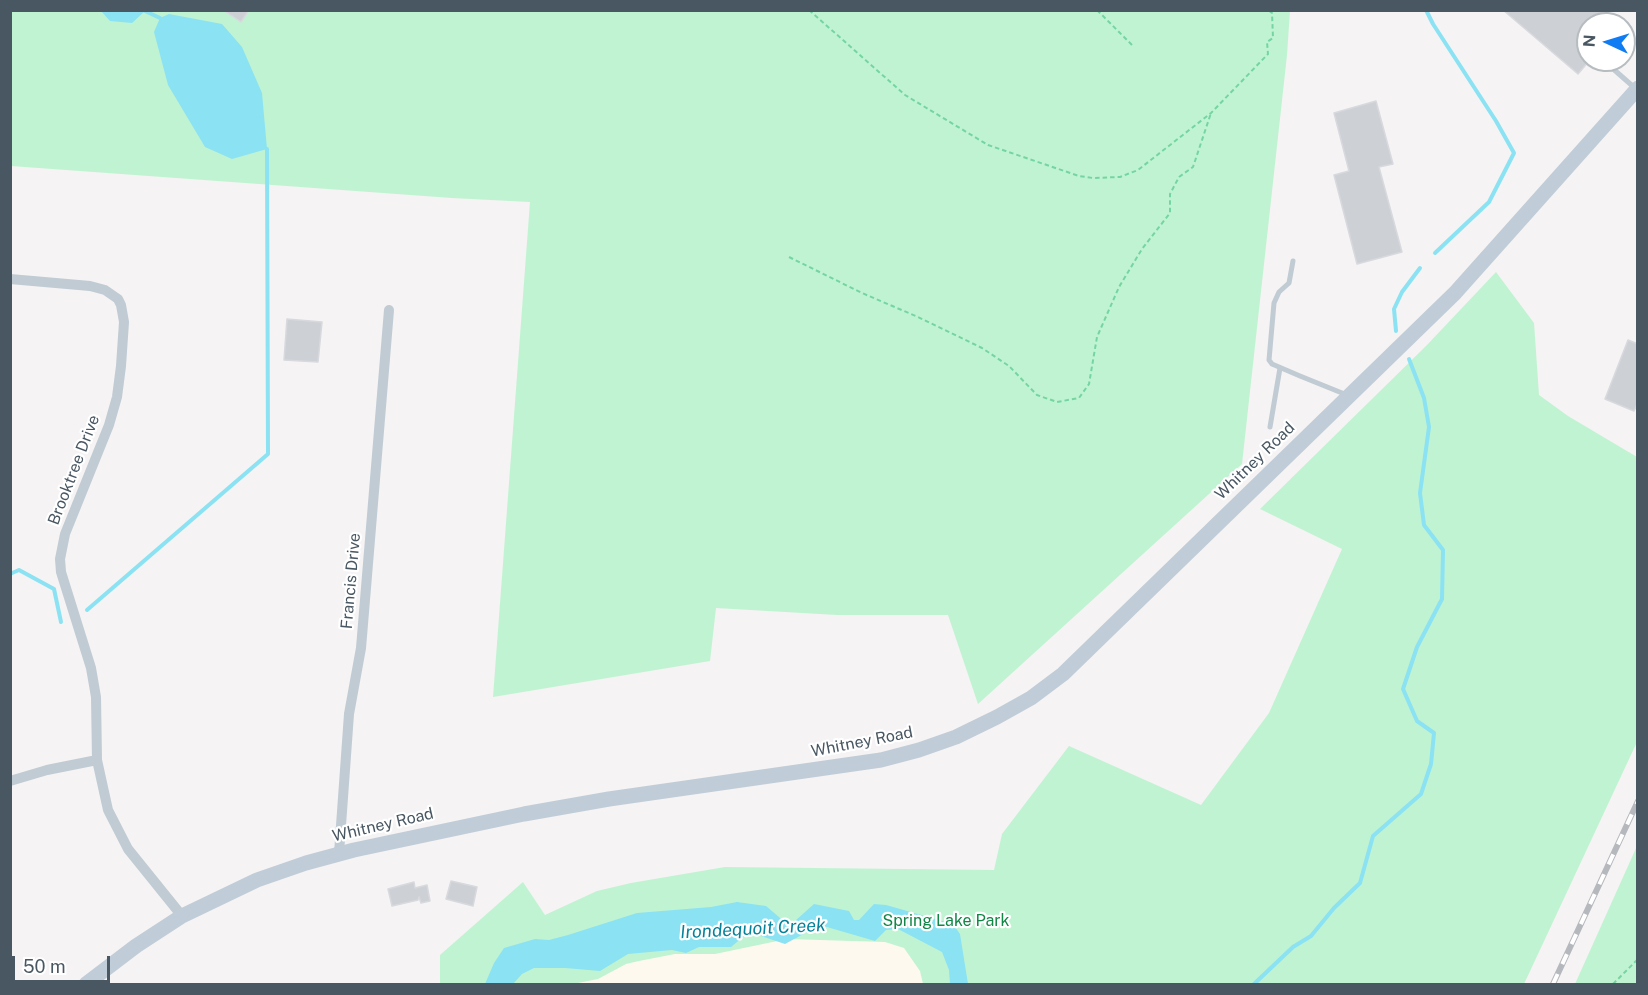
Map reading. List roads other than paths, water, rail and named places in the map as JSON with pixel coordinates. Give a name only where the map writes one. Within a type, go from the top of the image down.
[{"type":"main road","name":"Whitney Road","points":[[86,984],[136,946],[182,916],[257,880],[339,853],[442,830],[599,801],[881,760],[956,737],[1022,703],[1063,674],[1455,292],[1637,89]]},
{"type":"street","name":"Brooktree Drive","points":[[10,279],[90,286],[105,290],[118,299],[123,313],[117,397],[109,425],[65,534],[60,560],[64,585],[84,640],[91,668],[96,697],[97,760],[108,810],[128,849],[182,916]]},
{"type":"street","name":"Francis Drive","points":[[339,853],[349,714],[361,648],[389,310]]},
{"type":"street","points":[[10,781],[47,770],[97,760]]},
{"type":"lane","points":[[1617,72],[1637,89]]},
{"type":"lane","points":[[1293,261],[1288,283],[1279,291],[1274,303],[1268,356],[1272,364],[1280,368],[1349,395]]},
{"type":"lane","points":[[1270,427],[1280,368]]},
{"type":"water","points":[[101,11],[145,11],[132,23],[110,21]]},
{"type":"water","points":[[169,14],[222,24],[242,47],[262,93],[267,149],[232,159],[205,147],[168,85],[154,32],[160,18]]},
{"type":"water","name":"Irondequoit Creek","points":[[737,902],[766,906],[786,923],[795,921],[814,904],[849,911],[854,920],[859,920],[874,904],[886,905],[953,924],[960,934],[968,984],[950,984],[949,970],[942,952],[898,929],[886,930],[875,941],[820,925],[785,944],[749,932],[731,947],[699,947],[686,953],[672,950],[628,954],[600,971],[534,968],[522,974],[513,984],[485,984],[494,963],[504,948],[535,939],[549,940],[568,935],[637,913],[711,907]]},
{"type":"waterway","points":[[1426,10],[1514,153],[1489,202],[1435,253]]},
{"type":"waterway","points":[[145,11],[160,18]]},
{"type":"waterway","points":[[87,610],[268,454],[267,149]]},
{"type":"waterway","points":[[1396,331],[1394,309],[1402,292],[1420,268]]},
{"type":"waterway","points":[[1254,984],[1293,947],[1311,936],[1334,908],[1360,883],[1373,836],[1421,794],[1431,764],[1434,733],[1417,721],[1403,689],[1417,647],[1442,599],[1443,550],[1424,525],[1420,493],[1429,427],[1424,398],[1409,359]]},
{"type":"waterway","points":[[10,574],[19,570],[54,589],[61,622]]},
{"type":"railway","points":[[1553,984],[1638,801]]},
{"type":"park label","name":"Spring Lake Park","points":[[946,921]]}]
